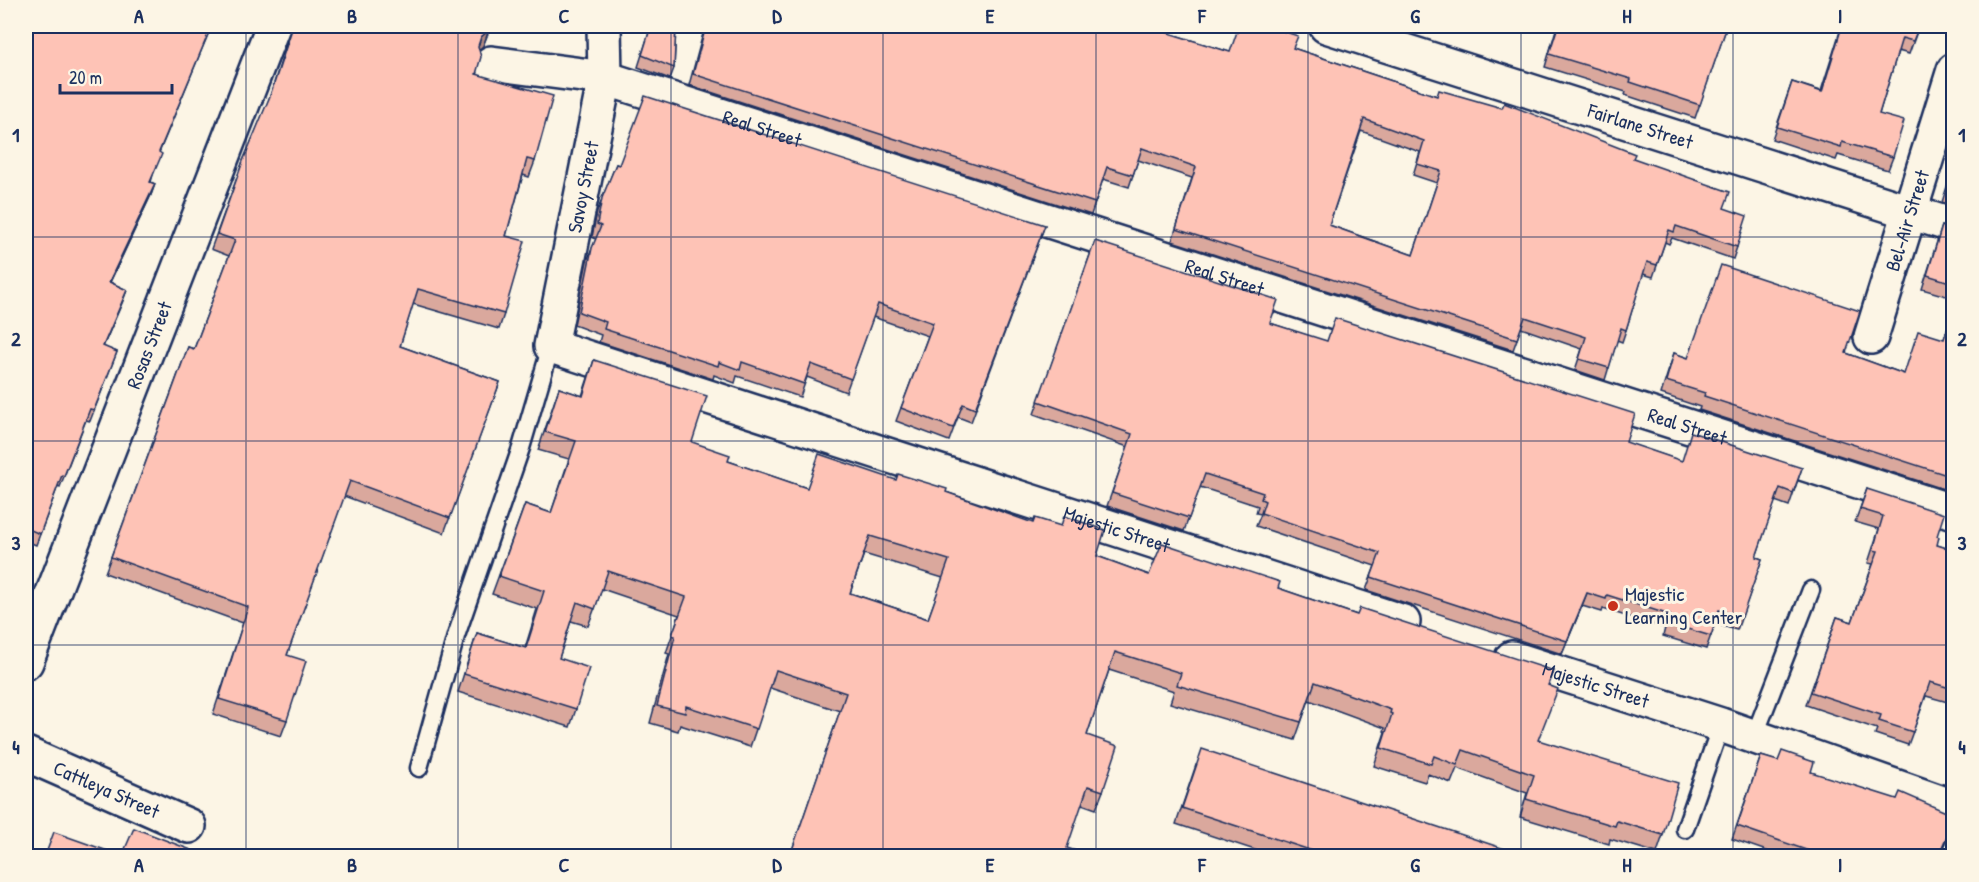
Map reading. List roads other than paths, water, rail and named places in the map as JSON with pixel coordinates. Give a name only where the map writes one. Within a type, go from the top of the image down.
[{"type":"street","name":"Rosas Street","points":[[26,662],[273,26]]},
{"type":"street","name":"Savoy Street","points":[[551,346],[605,78],[604,26]]},
{"type":"street","name":"Fairlane Street","points":[[1326,26],[1953,226]]},
{"type":"street","name":"Real Street","points":[[492,63],[605,78],[1953,512]]},
{"type":"street","name":"Bel-Air Street","points":[[1871,337],[1953,70]]},
{"type":"street","name":"Majestic Street","points":[[551,346],[1426,630]]},
{"type":"street","name":"Majestic Street","points":[[1483,648],[1721,725],[1953,807]]},
{"type":"street","name":"Cattleya Street","points":[[26,754],[189,826]]},
{"type":"lane","points":[[419,768],[456,636],[520,448],[551,346]]},
{"type":"lane","points":[[1754,737],[1811,590]]},
{"type":"lane","points":[[1685,829],[1721,725]]},
{"type":"place","name":"Majestic Learning Center","points":[[1613,606]]}]
